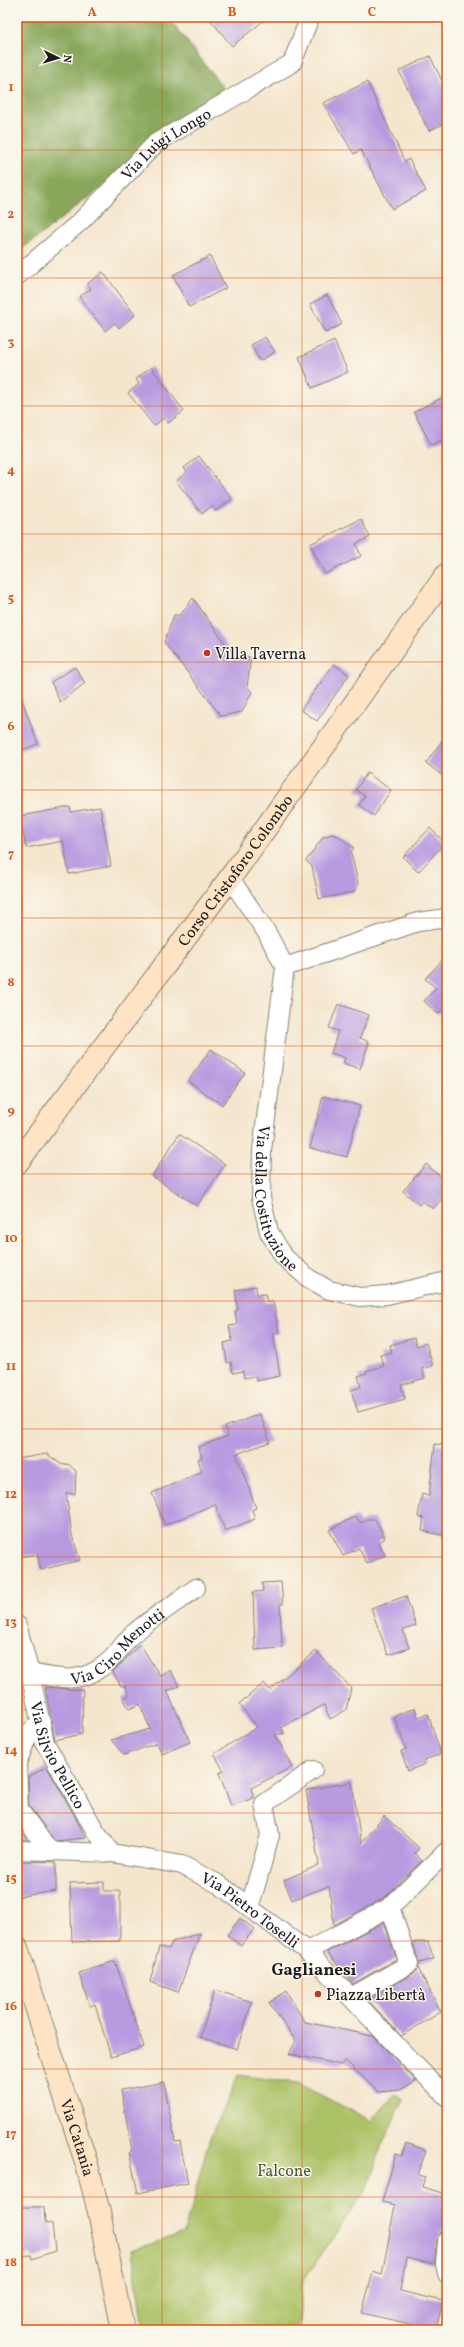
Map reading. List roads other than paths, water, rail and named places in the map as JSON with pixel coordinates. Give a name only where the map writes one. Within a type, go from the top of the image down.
[{"type":"street","name":"Via Luigi Longo","points":[[17,276],[81,221],[156,143],[292,63],[310,17]]},
{"type":"street","name":"Corso Cristoforo Colombo","points":[[17,1163],[230,878],[447,574]]},
{"type":"street","points":[[230,878],[267,933],[285,967],[418,922],[447,918]]},
{"type":"street","name":"Via della Costituzione","points":[[285,967],[262,1150],[261,1198],[269,1232],[284,1257],[308,1278],[329,1290],[360,1297],[387,1296],[447,1281]]},
{"type":"street","name":"Via Ciro Menotti","points":[[30,1673],[63,1680],[76,1679],[94,1672],[108,1662],[134,1633],[196,1588]]},
{"type":"street","name":"Via Silvio Pellico","points":[[17,1625],[30,1673],[45,1743],[95,1830],[112,1853]]},
{"type":"street","points":[[41,1722],[29,1733],[17,1763],[19,1810],[49,1850]]},
{"type":"street","points":[[250,1906],[270,1835],[264,1804],[313,1770]]},
{"type":"street","name":"Via Pietro Toselli","points":[[17,1850],[112,1853],[182,1865],[220,1884],[307,1951],[447,2097]]},
{"type":"street","points":[[307,1951],[390,1908],[447,1851]]},
{"type":"street","points":[[351,1997],[409,1964],[390,1908]]},
{"type":"street","name":"Via Catania","points":[[17,1948],[87,2165],[99,2212],[124,2330]]},
{"type":"street","points":[[447,2242],[445,2264],[447,2274]]},
{"type":"place","name":"Villa Taverna","points":[[207,653]]},
{"type":"place","name":"Piazza Libertà","points":[[318,1994]]},
{"type":"district","name":"Gaglianesi","points":[[314,1969]]},
{"type":"park label","name":"Falcone","points":[[284,2170]]}]
